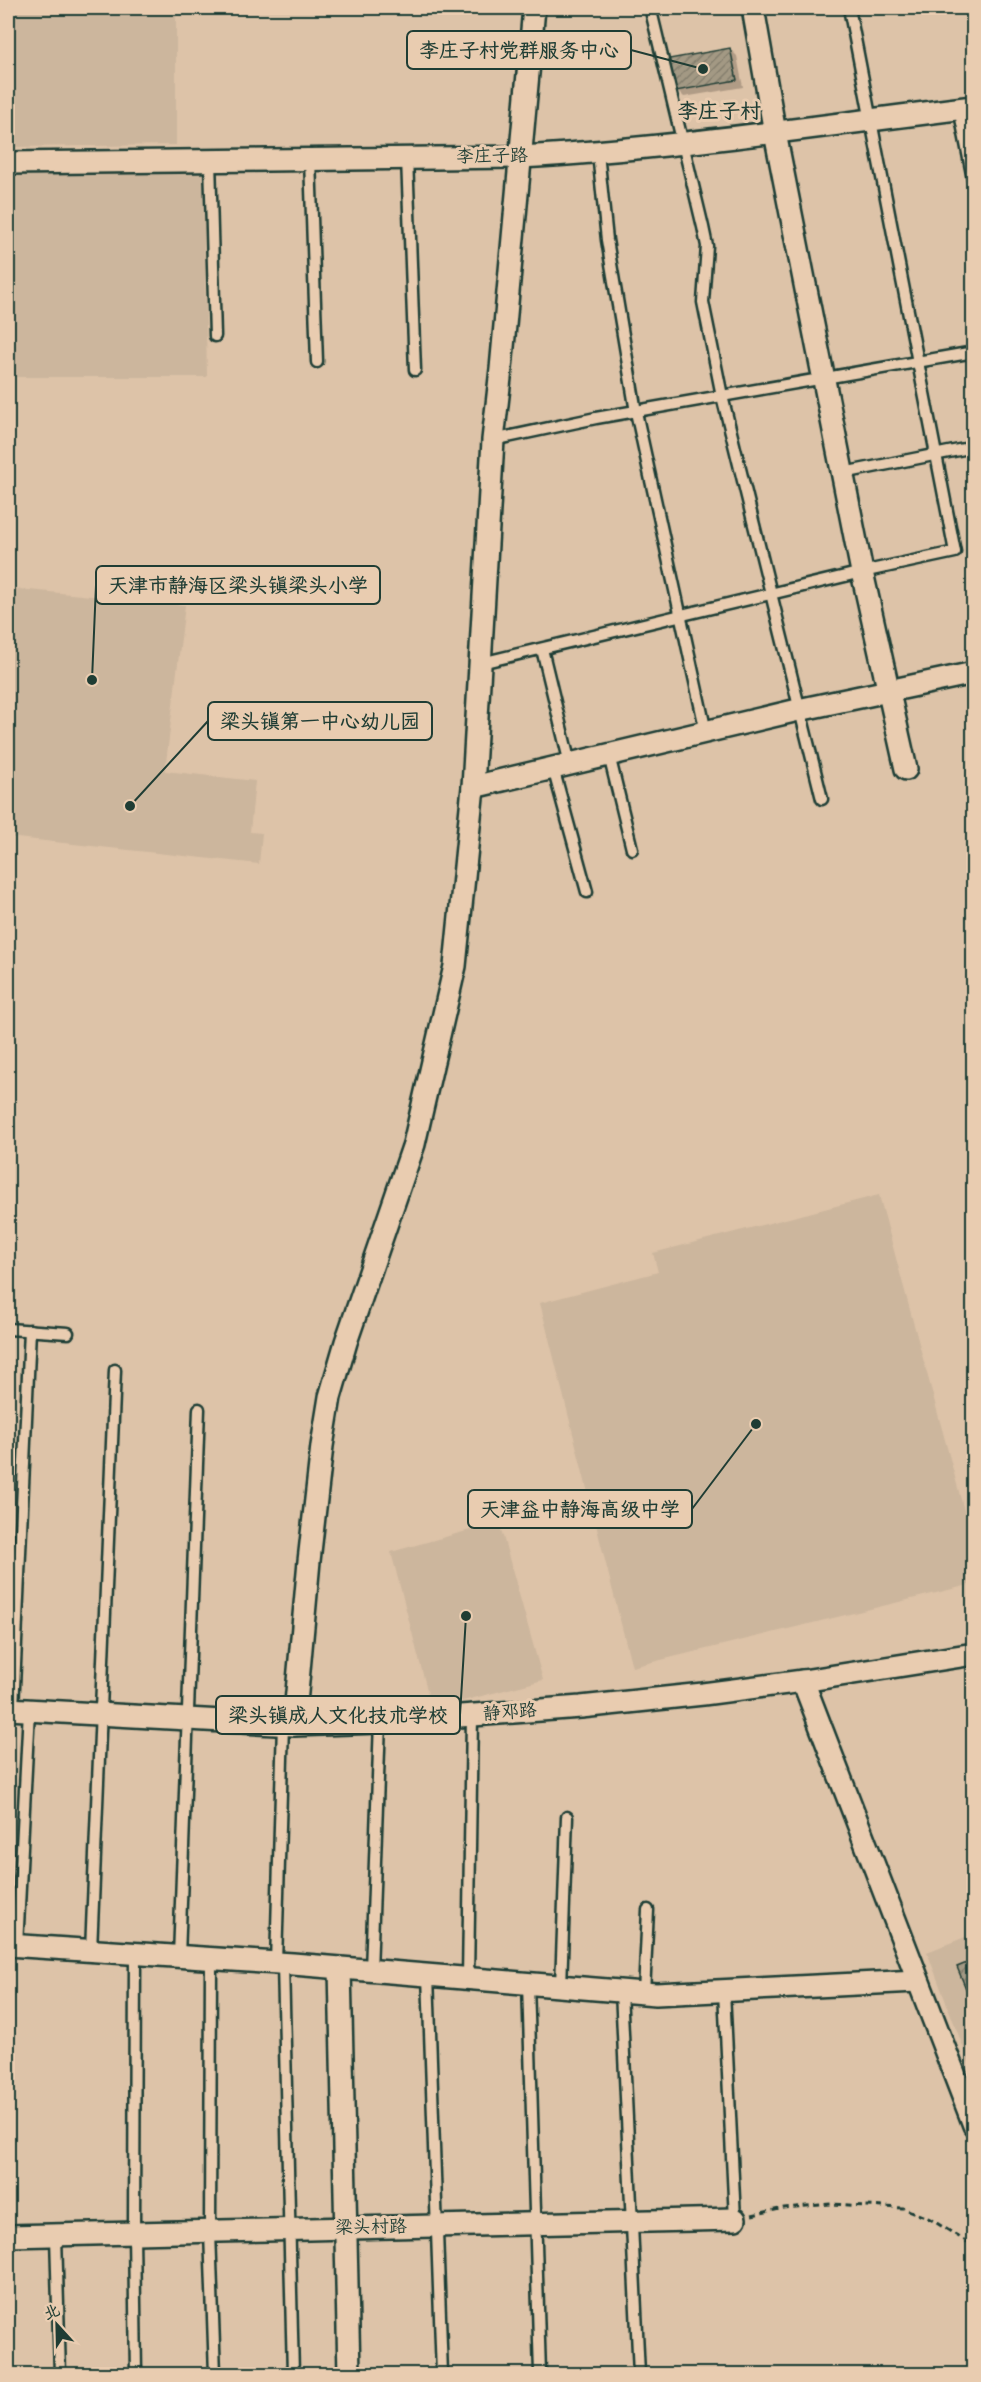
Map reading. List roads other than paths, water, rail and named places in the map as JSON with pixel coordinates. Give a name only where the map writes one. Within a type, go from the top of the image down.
[{"type":"street","points":[[289,1724],[322,1446],[330,1397],[346,1342],[414,1144],[455,966],[473,787],[493,440],[534,8]]},
{"type":"street","points":[[753,8],[775,133],[862,572],[906,769]]},
{"type":"street","name":"李庄子路","points":[[8,163],[519,157],[598,153],[966,108]]},
{"type":"street","points":[[473,787],[798,710],[974,673]]},
{"type":"street","name":"静邓路","points":[[16,1709],[289,1724],[380,1722],[581,1707],[803,1681],[974,1654]]},
{"type":"street","points":[[803,1681],[974,2125]]},
{"type":"street","points":[[12,1946],[340,1968],[644,1993],[917,1981]]},
{"type":"street","points":[[340,1968],[349,2374]]},
{"type":"street","name":"梁头村路","points":[[8,2236],[735,2219]]},
{"type":"lane","points":[[481,663],[955,552],[934,454],[849,8]]},
{"type":"lane","points":[[651,10],[707,246],[703,302],[722,396],[798,710],[822,799]]},
{"type":"lane","points":[[966,108],[974,184]]},
{"type":"lane","points":[[598,153],[607,240],[636,412],[706,732]]},
{"type":"lane","points":[[407,158],[415,370]]},
{"type":"lane","points":[[310,159],[316,362]]},
{"type":"lane","points":[[210,160],[215,336]]},
{"type":"lane","points":[[493,440],[596,418],[974,352]]},
{"type":"lane","points":[[843,473],[974,447]]},
{"type":"lane","points":[[542,649],[587,892]]},
{"type":"lane","points":[[609,755],[632,849]]},
{"type":"lane","points":[[8,1329],[68,1333]]},
{"type":"lane","points":[[12,1946],[16,1709],[30,1330]]},
{"type":"lane","points":[[91,1951],[114,1370]]},
{"type":"lane","points":[[179,1957],[199,1409]]},
{"type":"lane","points":[[468,1978],[472,1716]]},
{"type":"lane","points":[[371,1971],[380,1722]]},
{"type":"lane","points":[[289,1724],[280,1964],[293,2374]]},
{"type":"lane","points":[[561,1986],[567,1817]]},
{"type":"lane","points":[[644,1993],[648,1910]]},
{"type":"lane","points":[[135,1954],[136,2374]]},
{"type":"lane","points":[[211,1959],[210,2232],[215,2374]]},
{"type":"lane","points":[[428,1975],[442,2374]]},
{"type":"lane","points":[[528,1983],[540,2373]]},
{"type":"lane","points":[[724,1990],[735,2219]]},
{"type":"lane","points":[[621,1991],[639,2374]]},
{"type":"lane","points":[[56,2236],[60,2374]]},
{"type":"place","name":"李庄子村党群服务中心","points":[[703,69]]},
{"type":"place","name":"天津市静海区梁头镇梁头小学","points":[[92,680]]},
{"type":"place","name":"梁头镇第一中心幼儿园","points":[[130,806]]},
{"type":"place","name":"天津益中静海高级中学","points":[[756,1424]]},
{"type":"place","name":"梁头镇成人文化技术学校","points":[[466,1616]]},
{"type":"district","name":"李庄子村","points":[[719,112]]}]
